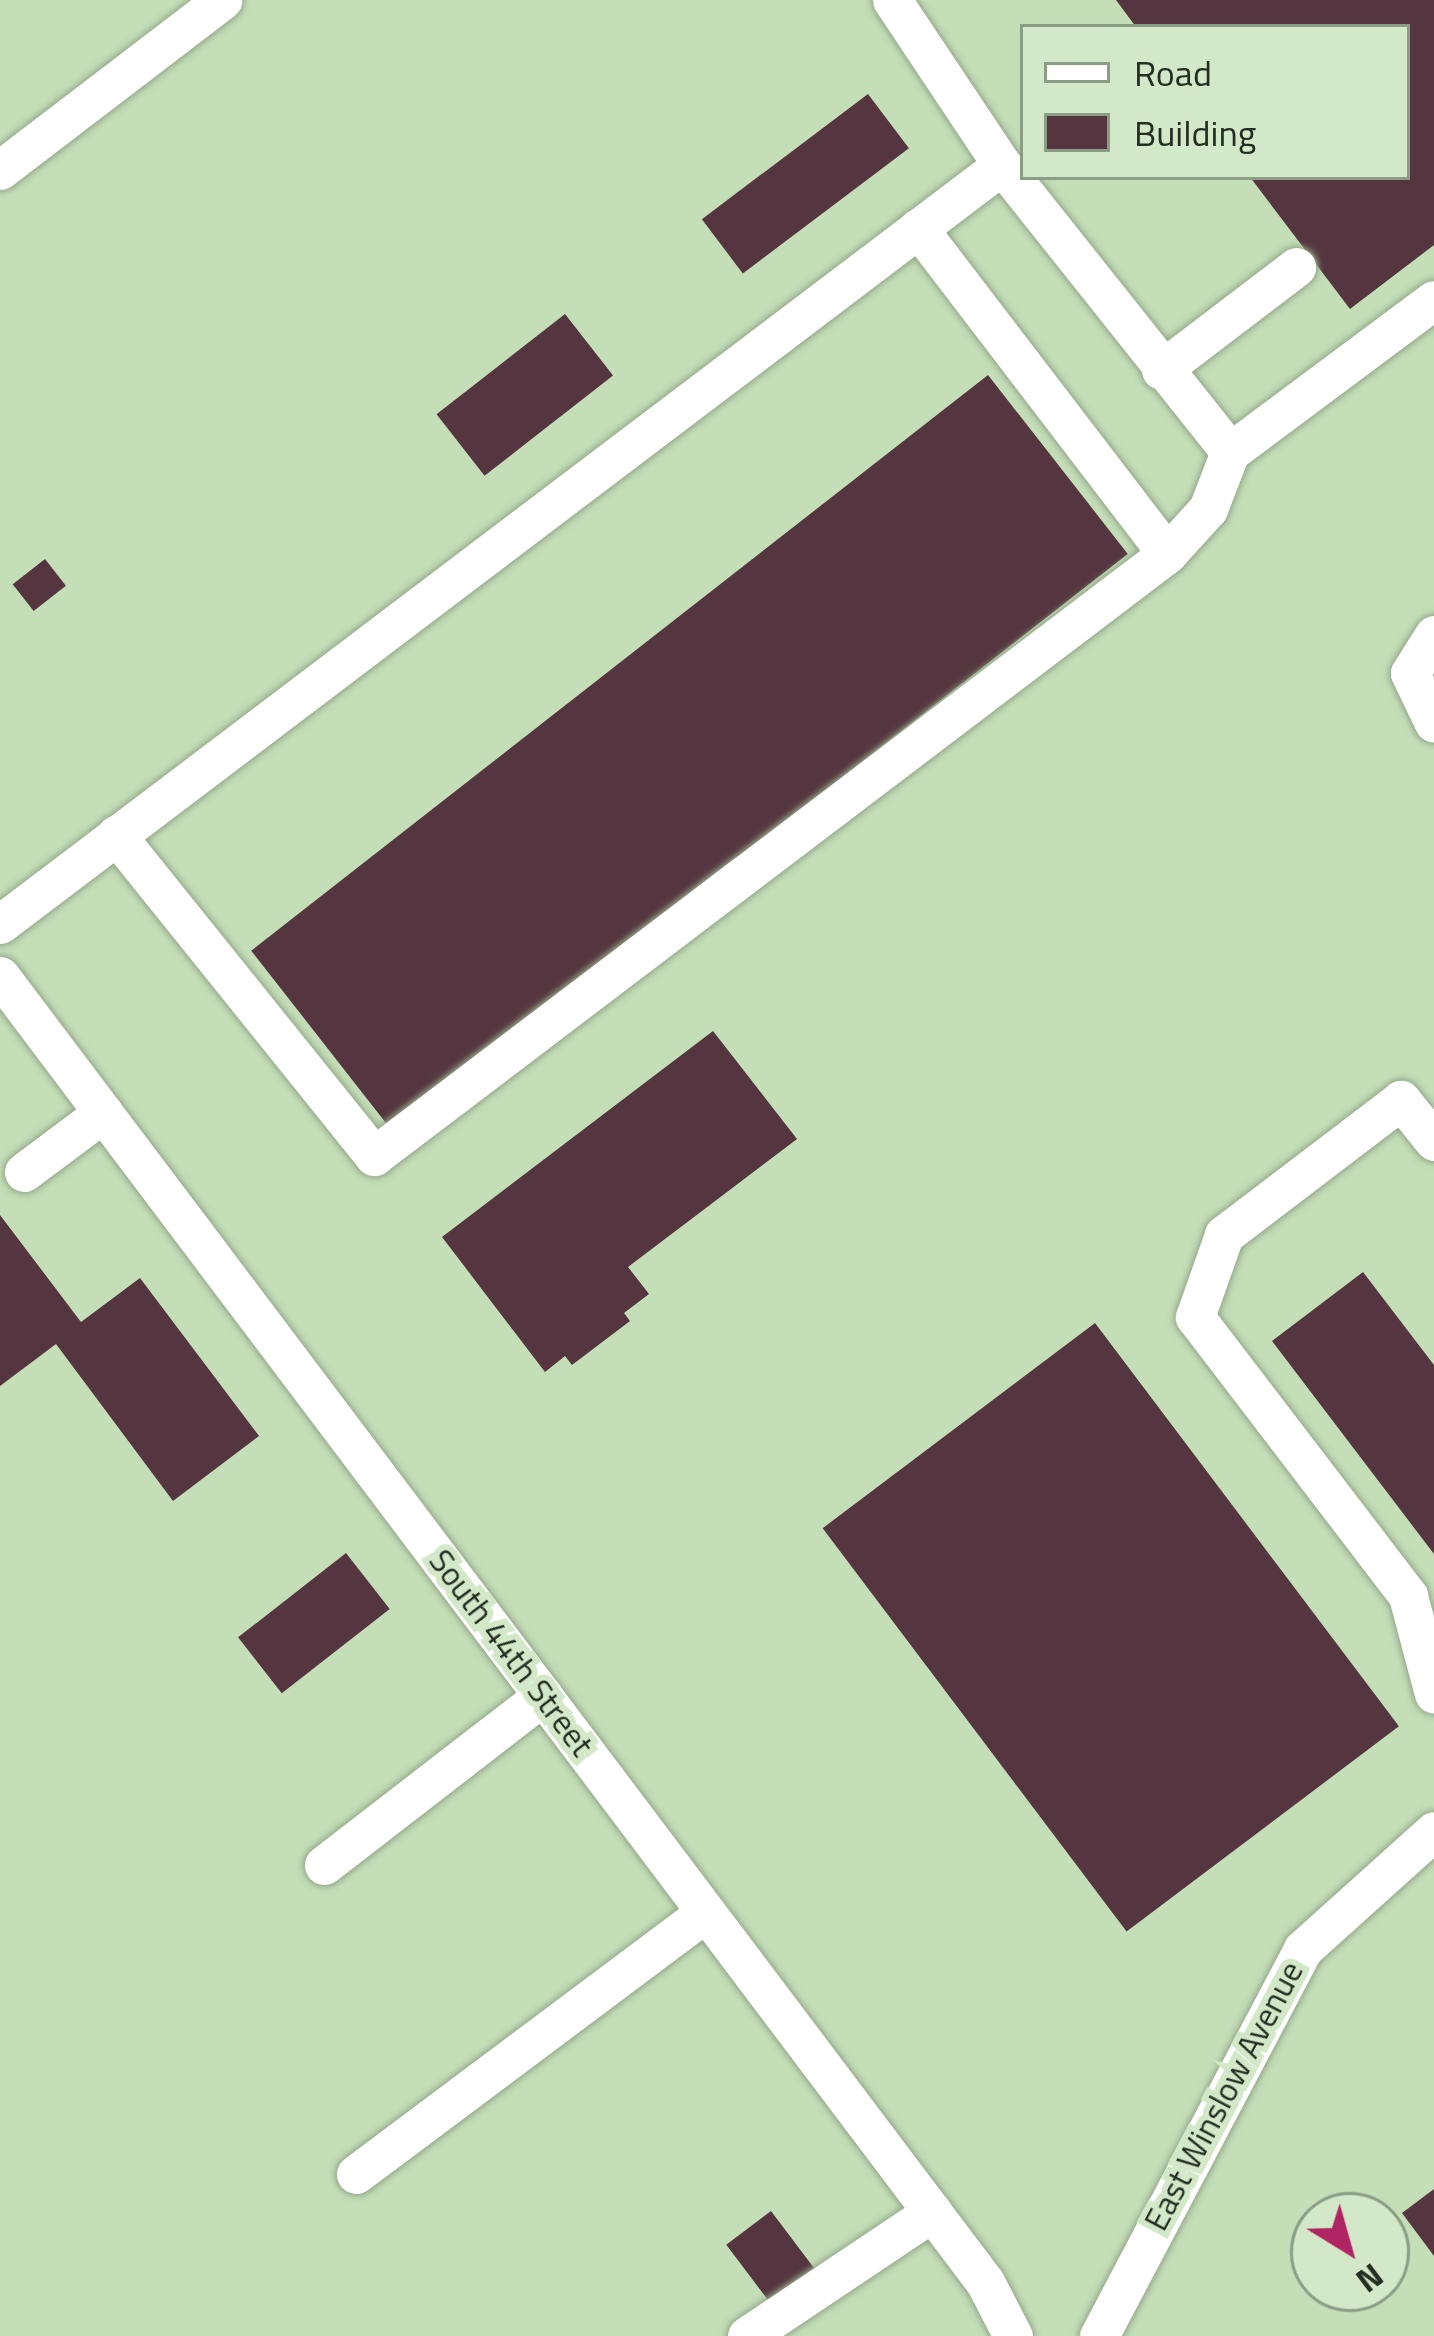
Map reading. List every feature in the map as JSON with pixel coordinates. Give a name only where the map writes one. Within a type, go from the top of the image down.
[{"type":"street","points":[[0,170],[222,0]]},
{"type":"street","points":[[892,0],[1002,165],[1230,452]]},
{"type":"street","points":[[0,924],[1002,165]]},
{"type":"street","points":[[918,228],[1167,554]]},
{"type":"street","points":[[1161,370],[1296,267]]},
{"type":"street","points":[[116,835],[374,1156],[1167,554],[1208,509],[1230,452],[1434,300]]},
{"type":"street","points":[[1434,635],[1410,673],[1434,723]]},
{"type":"street","name":"South 44th Street","points":[[0,976],[932,2212],[1013,2336]]},
{"type":"street","points":[[1434,1141],[1401,1100],[1224,1235],[1195,1317],[1408,1596],[1434,1694]]},
{"type":"street","points":[[24,1172],[103,1113]]},
{"type":"street","points":[[324,1865],[543,1696]]},
{"type":"street","name":"East Winslow Avenue","points":[[1099,2336],[1303,1949],[1434,1831]]},
{"type":"street","points":[[356,2174],[706,1912]]},
{"type":"street","points":[[747,2336],[932,2212]]},
{"type":"shaded area","points":[[0,0],[1434,0],[1434,2336],[0,2336]]},
{"type":"building","points":[[1116,0],[1434,0],[1434,245],[1350,309],[1252,180],[1410,180],[1410,24],[1134,24]]},
{"type":"building","points":[[868,94],[909,148],[743,273],[702,219]]},
{"type":"building","points":[[565,314],[613,375],[485,476],[437,414]]},
{"type":"building","points":[[988,375],[1128,554],[391,1130],[251,951]]},
{"type":"building","points":[[45,559],[66,586],[34,611],[13,584]]},
{"type":"building","points":[[713,1031],[797,1139],[628,1267],[649,1294],[624,1313],[630,1321],[572,1365],[565,1356],[545,1372],[442,1237]]},
{"type":"building","points":[[0,1215],[81,1322],[140,1278],[259,1436],[173,1501],[56,1344],[0,1386]]},
{"type":"building","points":[[1363,1272],[1434,1365],[1434,1554],[1272,1341]]},
{"type":"building","points":[[1095,1323],[1399,1726],[1127,1932],[823,1528]]},
{"type":"building","points":[[346,1553],[390,1609],[282,1693],[238,1637]]},
{"type":"building","points":[[1434,2189],[1434,2256],[1410,2224],[1410,2207]]},
{"type":"building","points":[[771,2211],[815,2269],[770,2303],[726,2245]]}]
